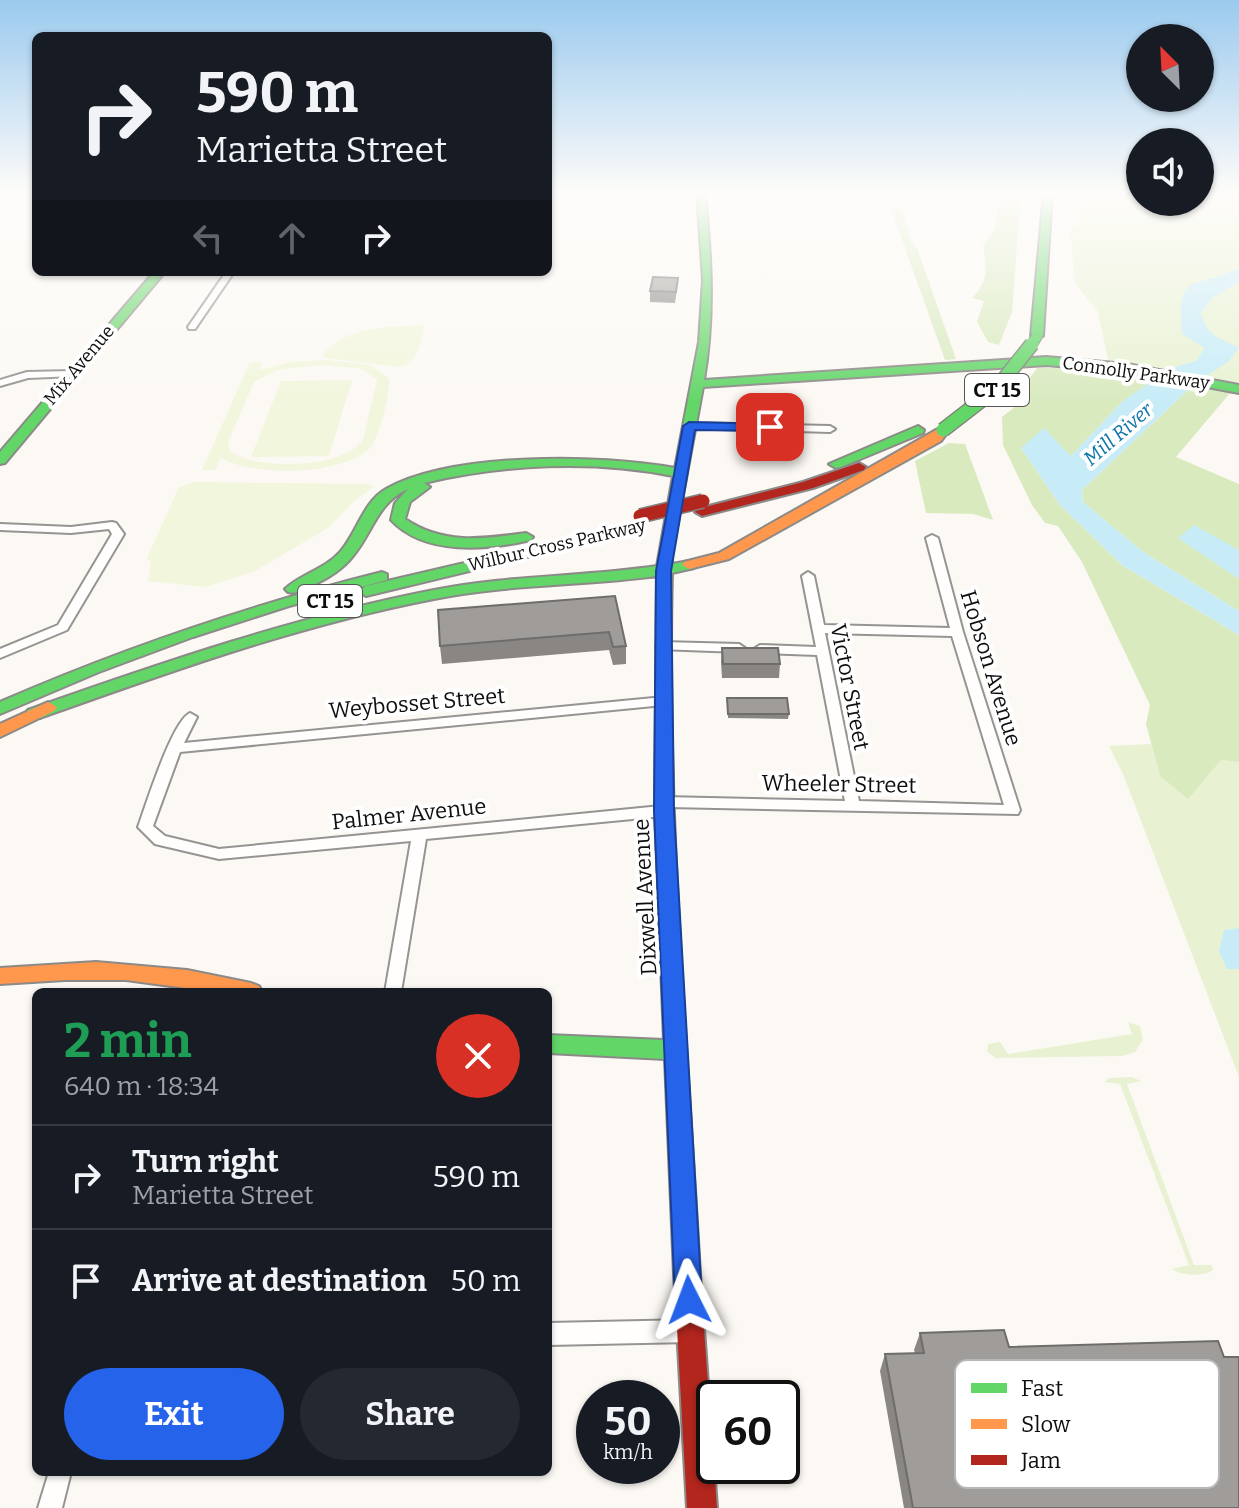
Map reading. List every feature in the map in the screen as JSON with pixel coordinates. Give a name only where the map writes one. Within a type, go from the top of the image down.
[{"type":"main road","name":"Dixwell Avenue","points":[[702,1508],[690,1331],[664,806],[662,646],[664,571],[705,342],[706,262]]},
{"type":"main road","name":"Wilbur Cross Parkway","points":[[1028,334],[1032,262]]},
{"type":"main road","name":"Wilbur Cross Parkway","points":[[0,731],[139,666],[278,616],[702,506],[824,469],[976,409],[1020,367],[1038,262]]},
{"type":"main road","name":"Mix Avenue","points":[[0,460],[157,276]]},
{"type":"main road","name":"Connolly Parkway","points":[[698,384],[1030,361],[1085,363],[1239,389]]},
{"type":"main road","points":[[34,714],[216,649],[346,612],[495,584],[577,575],[664,571],[724,556],[936,438],[936,427]]},
{"type":"main road","points":[[132,654],[165,637],[318,577],[351,549],[378,505],[391,492],[411,482],[469,471],[587,465],[659,465],[680,473]]},
{"type":"main road","points":[[600,525],[502,541],[465,543],[433,541],[410,533],[398,520],[399,505],[411,492],[432,484],[462,479],[559,474],[658,478],[680,473]]},
{"type":"main road","name":"Wilbur Cross Parkway","points":[[0,709],[132,654],[276,605],[600,525],[640,521]]},
{"type":"main road","points":[[0,976],[89,967],[151,969],[232,988]]},
{"type":"main road","points":[[552,1044],[677,1050]]},
{"type":"street","points":[[192,327],[227,276]]},
{"type":"street","points":[[0,383],[27,375],[72,374]]},
{"type":"street","points":[[689,426],[830,429]]},
{"type":"street","points":[[0,527],[71,530],[112,525],[118,534],[63,627],[0,654]]},
{"type":"street","name":"Hobson Avenue","points":[[932,538],[957,632],[1013,810]]},
{"type":"street","name":"Victor Street","points":[[808,576],[853,806]]},
{"type":"street","points":[[819,629],[957,632]]},
{"type":"street","points":[[662,646],[824,651]]},
{"type":"street","name":"Weybosset Street","points":[[174,748],[664,701]]},
{"type":"street","points":[[174,748],[190,717]]},
{"type":"street","name":"Palmer Avenue","points":[[174,748],[145,827],[160,840],[219,854],[419,835],[664,806]]},
{"type":"street","name":"Wheeler Street","points":[[664,806],[1013,810]]},
{"type":"street","points":[[394,988],[419,835]]},
{"type":"street","points":[[552,1334],[690,1331]]},
{"type":"street","points":[[50,1508],[59,1476]]},
{"type":"green space","points":[[910,262],[922,262],[956,359],[945,360]]},
{"type":"green space","points":[[985,262],[1016,262],[1012,312],[999,345],[988,342],[977,322],[984,301],[972,298],[984,280]]},
{"type":"green space","points":[[1073,262],[1239,262],[1239,384],[1108,360],[1098,312],[1075,283]]},
{"type":"green space","points":[[425,325],[415,357],[406,365],[399,367],[325,358],[323,355],[332,345],[356,333],[384,327]]},
{"type":"green space","points":[[327,360],[371,365],[389,378],[384,414],[370,448],[339,464],[297,471],[255,468],[221,458],[215,470],[202,470],[250,362],[262,362],[259,370],[291,362]],"holes":[[[321,365],[362,369],[377,380],[363,439],[353,449],[339,456],[300,464],[259,462],[230,451],[228,442],[254,382],[278,370]]]},
{"type":"green space","points":[[1038,367],[1114,372],[1157,380],[1123,401],[1071,456],[1021,448],[1060,505],[1122,565],[1239,635],[1239,762],[1221,760],[1188,799],[1160,776],[1146,724],[1150,705],[1082,562],[1058,526],[1045,523],[1032,505],[1003,445],[1002,417],[1027,397],[1025,384]]},
{"type":"green space","points":[[352,380],[329,456],[251,457],[281,381]]},
{"type":"green space","points":[[1193,385],[1230,393],[1176,457],[1239,484],[1239,551],[1179,538],[1239,579],[1239,611],[1143,552],[1083,502],[1082,490]]},
{"type":"green space","points":[[949,443],[965,444],[993,520],[973,514],[926,513],[915,461]]},
{"type":"green space","points":[[195,482],[368,484],[374,487],[355,500],[328,528],[255,571],[206,587],[148,581],[151,562],[147,558],[179,487]]},
{"type":"green space","points":[[1151,744],[1160,776],[1221,760],[1239,762],[1239,1077],[1123,774],[1109,746]]},
{"type":"green space","points":[[1128,1022],[1140,1026],[1143,1040],[1135,1052],[1122,1056],[996,1058],[987,1052],[988,1044],[1000,1042],[1008,1054],[1132,1034]]},
{"type":"green space","points":[[1132,1077],[1141,1081],[1127,1084],[1194,1265],[1211,1265],[1213,1270],[1209,1272],[1198,1275],[1172,1269],[1189,1265],[1120,1084],[1104,1082],[1109,1078]]},
{"type":"water","name":"Mill River","points":[[1239,268],[1239,282],[1212,298],[1201,313],[1211,332],[1239,348],[1229,361],[1193,385],[1082,490],[1083,502],[1143,552],[1239,611],[1239,635],[1122,565],[1060,505],[1021,448],[1044,428],[1071,456],[1123,401],[1171,368],[1196,361],[1205,348],[1182,334],[1182,299],[1186,290]]},
{"type":"water","points":[[1194,525],[1239,550],[1239,579],[1178,538]]},
{"type":"water","points":[[1239,928],[1239,969],[1227,969],[1219,951],[1224,930]]},
{"type":"building","points":[[653,277],[678,278],[676,292],[650,291]]},
{"type":"building","points":[[615,596],[626,646],[613,647],[609,632],[440,646],[438,610]]},
{"type":"building","points":[[722,648],[778,648],[780,664],[723,664]]},
{"type":"building","points":[[727,698],[787,698],[789,714],[728,714]]},
{"type":"building","points":[[1004,1330],[1009,1347],[1218,1341],[1224,1357],[1239,1357],[1239,1508],[913,1508],[885,1354],[924,1353],[920,1333]]},
{"type":"traffic: fast","points":[[687,1274],[664,811],[662,646],[665,554],[705,342],[707,262]]},
{"type":"traffic: fast","points":[[1037,336],[1043,262]]},
{"type":"traffic: fast","points":[[0,460],[157,276]]},
{"type":"traffic: fast","points":[[943,430],[996,389],[1037,336]]},
{"type":"traffic: fast","points":[[698,384],[1046,361],[1127,368],[1239,389]]},
{"type":"traffic: fast","points":[[836,464],[918,430]]},
{"type":"traffic: fast","points":[[293,589],[318,577],[340,561],[383,497],[414,481],[448,473],[532,464],[618,465],[680,473]]},
{"type":"traffic: fast","points":[[423,487],[408,496],[400,508],[398,520],[412,530],[427,537],[459,543],[526,537]]},
{"type":"traffic: fast","points":[[366,591],[639,526]]},
{"type":"traffic: fast","points":[[34,714],[204,655],[377,606],[495,584],[642,573],[689,565]]},
{"type":"traffic: fast","points":[[0,709],[93,669],[188,634],[284,603],[382,577]]},
{"type":"traffic: fast","points":[[552,1044],[677,1050]]},
{"type":"traffic: slow","points":[[689,565],[724,556],[936,438],[943,430]]},
{"type":"traffic: slow","points":[[0,731],[48,707]]},
{"type":"traffic: slow","points":[[0,976],[65,971],[126,972],[187,978],[235,988]]},
{"type":"traffic: jam","points":[[702,512],[808,485],[859,467]]},
{"type":"traffic: jam","points":[[640,516],[703,501]]},
{"type":"traffic: jam","points":[[687,1274],[702,1508]]},
{"type":"route","points":[[689,1300],[664,811],[662,646],[665,554],[689,426],[770,427]]}]
